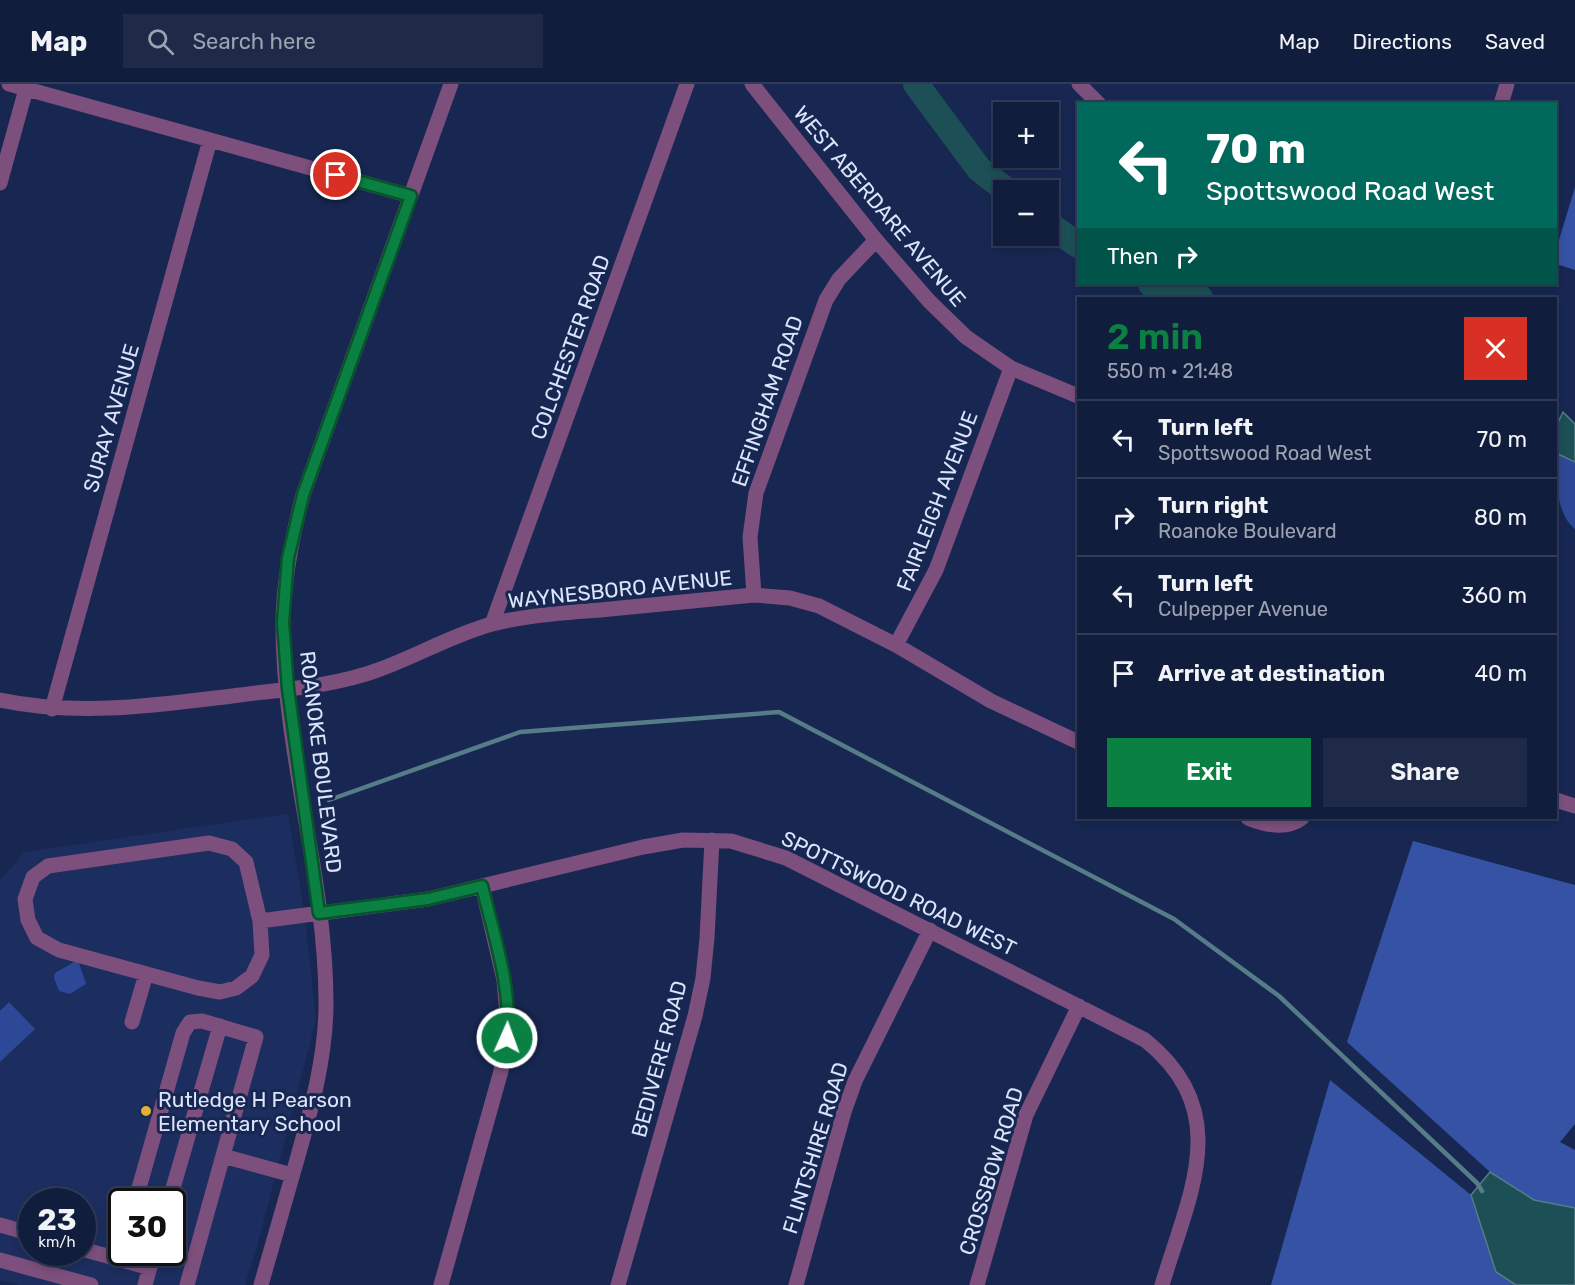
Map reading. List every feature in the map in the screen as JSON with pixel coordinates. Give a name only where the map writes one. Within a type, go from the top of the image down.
[{"type":"street","points":[[9,84],[411,196]]},
{"type":"street","name":"ROANOKE BOULEVARD","points":[[261,1285],[309,1115],[323,1046],[325,980],[319,913],[288,689],[284,603],[288,558],[303,495],[451,84]]},
{"type":"street","name":"COLCHESTER ROAD","points":[[492,624],[687,84]]},
{"type":"street","name":"WEST ABERDARE AVENUE","points":[[752,84],[876,240],[928,301],[966,337],[1011,369],[1077,396]]},
{"type":"street","points":[[1079,84],[1098,102]]},
{"type":"street","points":[[1502,102],[1507,84]]},
{"type":"street","points":[[0,183],[26,89]]},
{"type":"street","name":"SURAY AVENUE","points":[[52,709],[210,140]]},
{"type":"street","name":"EFFINGHAM ROAD","points":[[754,595],[750,537],[756,493],[826,300],[839,279],[876,240]]},
{"type":"street","name":"FAIRLEIGH AVENUE","points":[[896,645],[936,570],[1011,369]]},
{"type":"street","name":"WAYNESBORO AVENUE","points":[[0,700],[52,709],[86,711],[134,708],[288,689],[349,679],[378,670],[455,636],[492,624],[537,616],[754,595],[790,598],[819,606],[896,645],[992,701],[1077,742]]},
{"type":"street","points":[[1557,800],[1575,806]]},
{"type":"street","points":[[1251,819],[1279,827],[1300,819]]},
{"type":"street","name":"SPOTTSWOOD ROAD WEST","points":[[260,921],[428,899],[644,847],[683,840],[712,840],[749,845],[786,858],[1079,1006],[1144,1040],[1164,1055],[1178,1073],[1196,1115],[1199,1140],[1198,1164],[1162,1285]]},
{"type":"street","name":"BEDIVERE ROAD","points":[[618,1285],[701,987],[707,938],[712,840]]},
{"type":"street","points":[[209,843],[232,849],[246,862],[260,921],[262,955],[252,976],[236,988],[220,992],[59,950],[37,938],[28,920],[25,898],[33,877],[48,867],[209,843]]},
{"type":"street","points":[[441,1285],[501,1071],[508,1026],[504,980],[482,886]]},
{"type":"street","name":"FLINTSHIRE ROAD","points":[[796,1285],[844,1112],[855,1081],[930,930]]},
{"type":"street","points":[[132,1022],[147,974]]},
{"type":"street","name":"CROSSBOW ROAD","points":[[978,1285],[1026,1115],[1079,1006]]},
{"type":"street","points":[[139,1188],[183,1033],[190,1022],[202,1021],[256,1037],[187,1285]]},
{"type":"street","points":[[173,1188],[220,1026]]},
{"type":"street","points":[[223,1156],[292,1175]]},
{"type":"street","points":[[0,1225],[18,1230]]},
{"type":"street","points":[[0,1260],[91,1285]]},
{"type":"street","points":[[145,1266],[150,1268],[145,1285]]},
{"type":"shaded area","points":[[1575,187],[1575,270],[1557,264],[1557,247]]},
{"type":"shaded area","points":[[1563,412],[1575,424],[1575,462],[1557,453],[1557,425]]},
{"type":"shaded area","points":[[1557,453],[1575,462],[1575,529],[1564,514],[1558,494]]},
{"type":"shaded area","name":"Rutledge H Pearson Elementary School","points":[[288,814],[305,917],[316,1020],[245,1285],[19,1285],[0,1280],[0,881],[24,852]]},
{"type":"shaded area","points":[[1413,841],[1575,885],[1575,1124],[1560,1142],[1575,1150],[1575,1208],[1534,1200],[1490,1172],[1347,1042]]},
{"type":"shaded area","points":[[74,962],[79,963],[86,984],[70,994],[59,991],[54,978],[55,973]]},
{"type":"shaded area","points":[[9,1002],[35,1029],[0,1062],[0,1011]]},
{"type":"shaded area","points":[[1330,1080],[1471,1195],[1496,1272],[1516,1285],[1271,1285]]},
{"type":"shaded area","points":[[1490,1172],[1534,1200],[1575,1208],[1575,1285],[1516,1285],[1496,1272],[1471,1195]]},
{"type":"waterway","points":[[916,84],[979,169],[993,180]]},
{"type":"waterway","points":[[1059,232],[1077,244]]},
{"type":"waterway","points":[[1154,285],[1196,297]]},
{"type":"waterway","points":[[329,800],[520,732],[779,712],[1174,919],[1279,996],[1477,1183],[1482,1191]]},
{"type":"place","name":"Rutledge H Pearson Elementary School","points":[[146,1111]]},
{"type":"route","points":[[336,175],[411,196],[303,495],[288,558],[283,622],[288,689],[319,913],[428,899],[482,886],[504,980],[508,1005],[507,1038]]}]
